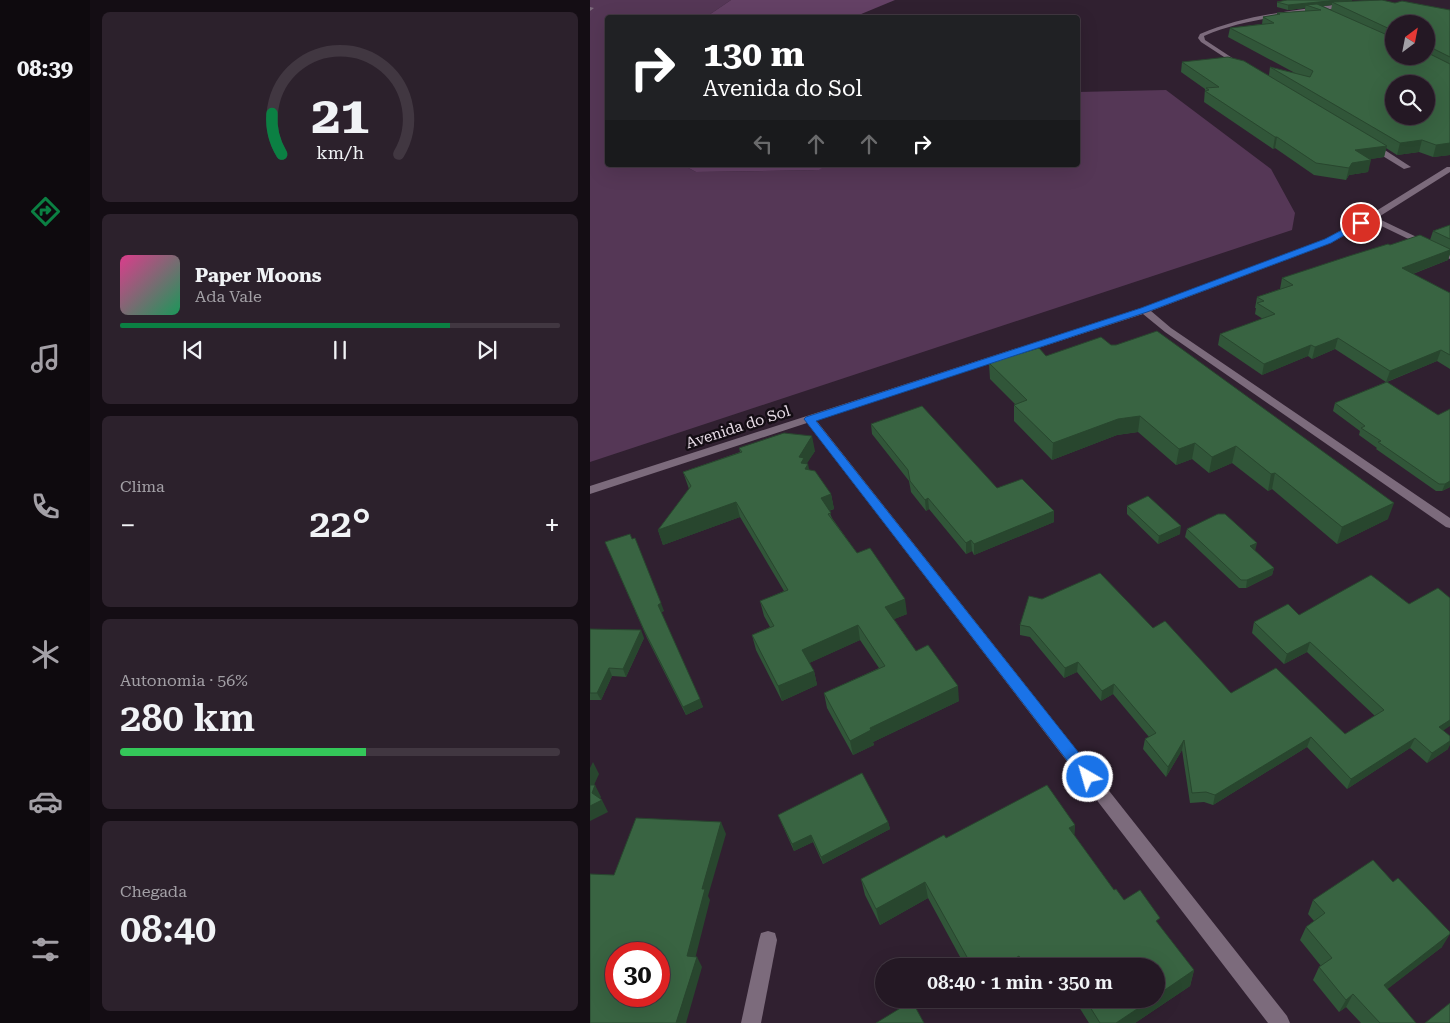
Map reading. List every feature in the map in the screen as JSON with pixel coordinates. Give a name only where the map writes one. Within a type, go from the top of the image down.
[{"type":"street","points":[[1250,72],[1209,46],[1200,38],[1202,35],[1216,29],[1262,17],[1359,5]]},
{"type":"street","points":[[1318,9],[1326,13]]},
{"type":"street","points":[[1366,142],[1407,167]]},
{"type":"street","name":"Avenida do Sol","points":[[590,490],[1144,310],[1328,241],[1371,218],[1450,169]]},
{"type":"street","points":[[1371,218],[1450,256]]},
{"type":"street","points":[[1144,310],[1176,335],[1450,524]]},
{"type":"street","points":[[809,419],[1280,1023]]},
{"type":"street","points":[[751,1023],[768,940]]},
{"type":"shaded area","points":[[590,0],[731,0],[709,15],[605,15],[605,167],[687,167],[696,172],[818,170],[823,167],[1080,167],[1080,92],[1166,90],[1271,169],[1295,213],[1292,230],[590,462]]},
{"type":"shaded area","points":[[731,0],[895,0],[859,15],[709,15]]},
{"type":"shaded area","points":[[687,167],[824,167],[819,170],[696,172]]},
{"type":"building","points":[[1287,0],[1339,0],[1288,5],[1277,2]]},
{"type":"building","points":[[1382,0],[1395,3],[1402,1],[1450,10],[1450,57],[1435,50],[1435,15],[1385,15],[1385,27],[1332,2]]},
{"type":"building","points":[[1317,4],[1385,34],[1385,65],[1435,65],[1435,56],[1450,64],[1450,143],[1436,145],[1422,140],[1400,143],[1270,67],[1310,77],[1313,71],[1230,28],[1274,23],[1263,17],[1280,14],[1277,13],[1321,10],[1306,5]]},
{"type":"building","points":[[1228,57],[1244,61],[1387,146],[1355,150],[1371,160],[1352,163],[1349,168],[1316,163],[1205,91],[1209,90],[1206,88],[1219,87],[1182,62]]},
{"type":"building","points":[[1450,225],[1450,239],[1433,231]]},
{"type":"building","points":[[1420,235],[1450,249],[1402,268],[1450,293],[1450,355],[1441,350],[1390,371],[1338,338],[1315,347],[1311,345],[1264,364],[1220,334],[1275,314],[1257,303],[1264,301],[1257,297],[1293,285],[1282,278]]},
{"type":"building","points":[[1157,331],[1394,503],[1342,527],[1275,473],[1271,474],[1236,446],[1212,457],[1195,443],[1179,449],[1140,416],[1118,419],[1053,443],[1014,405],[1027,400],[989,363],[1039,348],[1046,356],[1101,337],[1111,345],[1116,345]]},
{"type":"building","points":[[1387,382],[1438,415],[1450,409],[1450,481],[1445,484],[1439,484],[1378,442],[1381,441],[1361,428],[1365,426],[1335,403]]},
{"type":"building","points":[[922,406],[997,488],[1022,479],[1054,511],[974,544],[971,540],[966,543],[928,498],[925,500],[910,481],[908,470],[871,424]]},
{"type":"building","points":[[784,433],[812,436],[799,457],[804,458],[801,463],[808,464],[805,469],[815,471],[831,494],[821,498],[831,513],[828,514],[857,553],[870,548],[905,599],[885,607],[916,651],[928,645],[958,686],[870,728],[871,730],[850,741],[824,693],[885,666],[858,625],[802,650],[814,671],[778,686],[752,635],[774,626],[760,601],[788,590],[736,502],[658,530],[691,486],[683,472],[742,452],[739,448]]},
{"type":"building","points":[[1148,496],[1181,526],[1159,536],[1127,506]]},
{"type":"building","points":[[1218,514],[1225,514],[1257,543],[1250,546],[1274,568],[1247,580],[1241,580],[1187,529]]},
{"type":"building","points":[[630,534],[632,539],[635,538],[661,603],[658,605],[700,699],[683,707],[644,630],[605,542]]},
{"type":"building","points":[[1100,573],[1153,628],[1165,621],[1231,693],[1276,668],[1345,734],[1384,710],[1310,642],[1287,654],[1254,622],[1288,604],[1299,615],[1371,575],[1409,604],[1438,588],[1450,598],[1450,720],[1439,727],[1450,736],[1450,741],[1432,753],[1415,738],[1351,779],[1311,737],[1215,795],[1206,792],[1192,793],[1184,740],[1168,767],[1145,739],[1156,733],[1114,684],[1102,691],[1078,662],[1065,668],[1030,627],[1020,625],[1029,596],[1042,599]]},
{"type":"building","points":[[590,629],[641,630],[623,669],[609,668],[597,693],[590,693]]},
{"type":"building","points":[[862,773],[888,822],[821,857],[811,835],[792,844],[778,815]]},
{"type":"building","points":[[590,785],[595,785],[592,793],[602,800],[590,806]]},
{"type":"building","points":[[1047,785],[1075,825],[1069,828],[1114,890],[1116,889],[1124,900],[1140,890],[1160,918],[1156,921],[1194,970],[1165,990],[1165,958],[1020,958],[1019,956],[1016,958],[968,958],[925,882],[876,909],[861,879],[944,835],[946,838]]},
{"type":"building","points":[[636,818],[721,822],[702,889],[705,889],[687,956],[697,957],[676,1023],[590,1023],[590,874],[614,875]]},
{"type":"building","points":[[1373,860],[1393,882],[1398,878],[1450,932],[1450,934],[1384,985],[1416,1023],[1380,1023],[1353,994],[1346,1000],[1319,967],[1332,958],[1306,927],[1325,913],[1313,900]]},
{"type":"building","points":[[1450,1003],[1450,1023],[1425,1023]]},
{"type":"building","points":[[901,1008],[916,1008],[924,1023],[876,1023]]},
{"type":"building","points":[[1091,1008],[1138,1008],[1116,1023],[1100,1023]]},
{"type":"route","points":[[1088,777],[809,419],[1144,310],[1328,241],[1361,223]]}]
